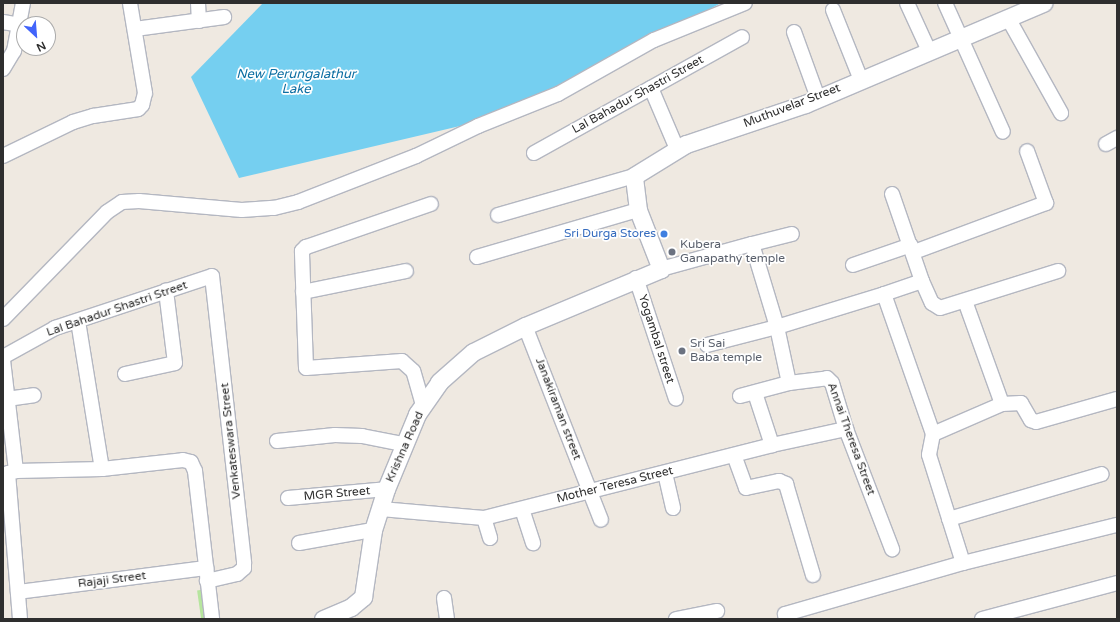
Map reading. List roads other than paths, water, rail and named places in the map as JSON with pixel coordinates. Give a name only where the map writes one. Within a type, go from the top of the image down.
[{"type":"street","points":[[21,16],[23,3]]},
{"type":"street","points":[[3,156],[73,122],[92,116],[138,109],[142,105],[145,93],[130,3]]},
{"type":"street","points":[[198,3],[199,21]]},
{"type":"street","points":[[3,319],[107,212],[122,202],[139,201],[242,210],[274,208],[298,202],[416,156],[478,126],[558,94],[654,40],[745,3]]},
{"type":"street","points":[[907,3],[929,51]]},
{"type":"street","points":[[945,3],[1003,132]]},
{"type":"street","name":"Muthuvelar Street","points":[[634,176],[677,149],[818,98],[1008,18],[1024,7],[1043,3]]},
{"type":"street","points":[[833,10],[861,80]]},
{"type":"street","points":[[135,29],[224,17]]},
{"type":"street","points":[[1008,18],[1061,113]]},
{"type":"street","points":[[3,22],[16,24]]},
{"type":"street","points":[[794,32],[818,98]]},
{"type":"street","name":"Lal Bahadur Shastri Street","points":[[534,153],[742,37]]},
{"type":"street","points":[[3,69],[14,51],[16,42]]},
{"type":"street","points":[[650,88],[677,149]]},
{"type":"street","points":[[853,265],[912,248],[1046,203],[1027,151]]},
{"type":"street","points":[[498,215],[634,176],[638,210],[661,269],[792,234]]},
{"type":"street","points":[[892,194],[912,248],[922,281],[936,307],[940,308],[965,302],[1058,271]]},
{"type":"street","points":[[423,405],[413,371],[402,361],[306,368],[302,255],[306,247],[431,204]]},
{"type":"street","points":[[477,257],[638,210]]},
{"type":"street","points":[[752,244],[777,327],[789,384]]},
{"type":"street","name":"Krishna Road","points":[[323,619],[352,607],[363,597],[373,530],[381,509],[386,489],[404,444],[423,405],[439,382],[473,352],[525,326],[636,278],[661,269]]},
{"type":"street","points":[[303,292],[406,271]]},
{"type":"street","name":"Lal Bahadur Shastri Street","points":[[3,358],[55,328],[212,276]]},
{"type":"street","name":"Venkateswara Street","points":[[206,575],[237,574],[244,568],[212,276]]},
{"type":"street","name":"Yogambal street","points":[[636,278],[676,399]]},
{"type":"street","points":[[707,345],[777,327],[922,281]]},
{"type":"street","points":[[125,374],[175,363],[166,291]]},
{"type":"street","points":[[884,294],[933,434],[929,455],[963,563]]},
{"type":"street","points":[[965,302],[1002,404]]},
{"type":"street","points":[[78,321],[102,469]]},
{"type":"street","name":"Janakiraman street","points":[[525,326],[601,520]]},
{"type":"street","points":[[3,358],[7,399],[9,473],[20,619]]},
{"type":"street","name":"Annai Theresa Street","points":[[740,396],[789,384],[827,378],[832,383],[846,429],[892,549]]},
{"type":"street","points":[[755,393],[772,445]]},
{"type":"street","points":[[7,399],[34,395]]},
{"type":"street","points":[[933,434],[1002,404],[1021,403],[1032,420],[1036,422],[1117,399]]},
{"type":"street","name":"Mother Teresa Street","points":[[381,509],[484,518],[772,445],[846,429]]},
{"type":"street","points":[[277,441],[335,435],[362,436],[404,444]]},
{"type":"street","points":[[734,455],[746,488],[779,481],[786,484],[813,575]]},
{"type":"street","points":[[9,473],[102,469],[182,460],[191,462],[195,471],[212,619]]},
{"type":"street","points":[[665,472],[674,508]]},
{"type":"street","points":[[949,519],[1102,474]]},
{"type":"street","name":"MGR Street","points":[[288,498],[386,489]]},
{"type":"street","points":[[522,509],[533,543]]},
{"type":"street","points":[[484,518],[490,538]]},
{"type":"street","points":[[786,619],[785,614],[963,563],[1117,525]]},
{"type":"street","points":[[299,543],[373,530]]},
{"type":"street","name":"Rajaji Street","points":[[18,592],[206,575]]},
{"type":"street","points":[[982,619],[1117,583]]},
{"type":"street","points":[[444,598],[447,619]]},
{"type":"street","points":[[676,619],[717,611]]},
{"type":"water","name":"New Perungalathur Lake","points":[[263,3],[721,3],[515,113],[239,178],[191,77]]},
{"type":"place","name":"Sri Durga Stores","points":[[664,234]]},
{"type":"place","name":"Kubera Ganapathy temple","points":[[672,252]]},
{"type":"place","name":"Sri Sai Baba temple","points":[[682,351]]}]
